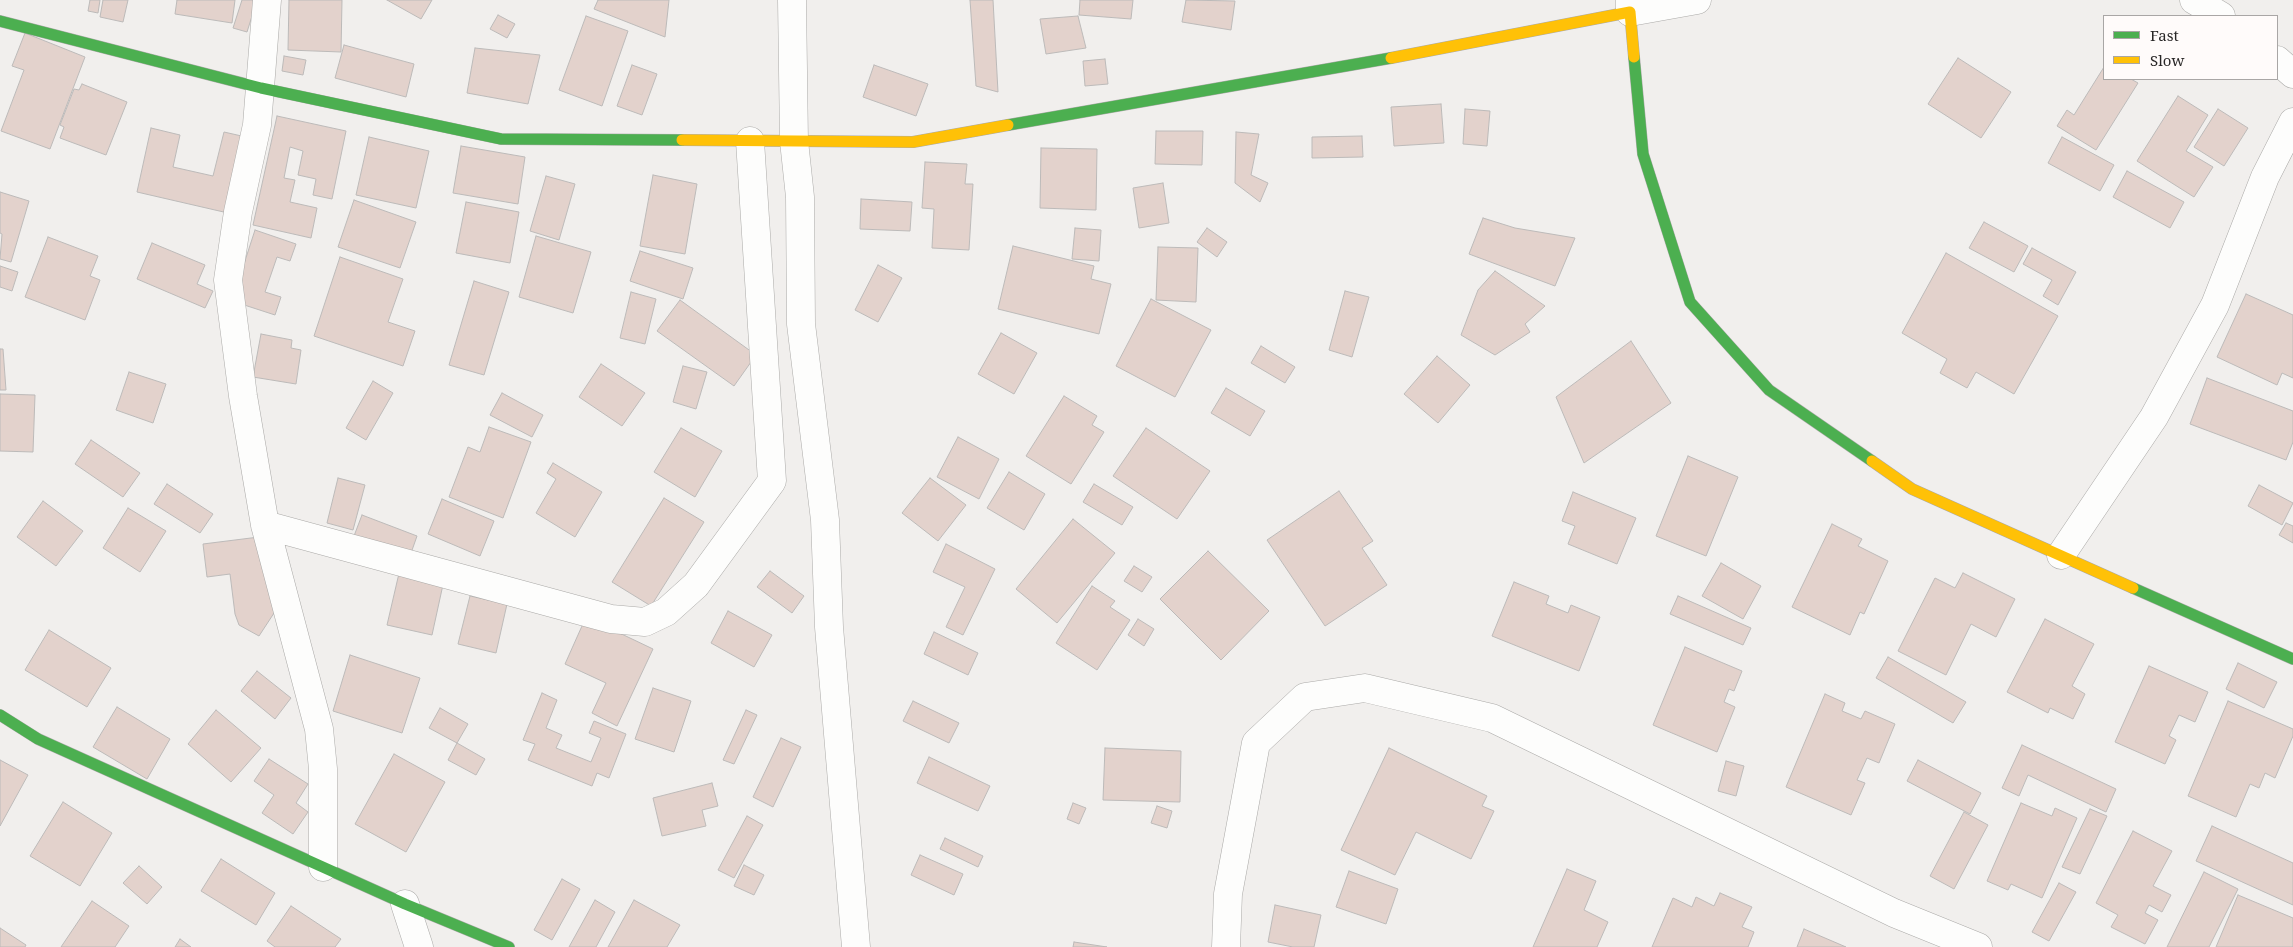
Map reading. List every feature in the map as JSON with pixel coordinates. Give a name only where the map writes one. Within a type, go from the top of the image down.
[{"type":"street","points":[[267,0],[257,125],[238,212],[228,280],[243,396],[265,525],[320,729],[323,769],[323,867]]},
{"type":"street","points":[[792,0],[794,141],[800,197],[801,324],[825,520],[829,627],[856,947]]},
{"type":"street","points":[[0,21],[261,88],[501,139],[913,142],[1448,48],[1630,6],[1697,0]]},
{"type":"street","points":[[2194,0],[2219,15]]},
{"type":"street","points":[[1630,6],[1644,154],[1690,302],[1769,390],[1912,489],[2293,659]]},
{"type":"street","points":[[2278,61],[2293,74]]},
{"type":"street","points":[[2061,555],[2154,417],[2215,305],[2265,178],[2293,122]]},
{"type":"street","points":[[265,525],[611,619],[645,622],[666,612],[696,585],[772,481],[750,141]]},
{"type":"street","points":[[1226,947],[1228,894],[1256,743],[1305,696],[1365,688],[1492,718],[1894,913],[1978,947]]},
{"type":"street","points":[[0,715],[38,739],[405,904],[509,947]]},
{"type":"street","points":[[405,904],[419,947]]},
{"type":"building","points":[[90,0],[100,0],[98,13],[88,11]]},
{"type":"building","points":[[103,0],[128,0],[123,22],[100,17]]},
{"type":"building","points":[[177,0],[235,0],[232,23],[175,14]]},
{"type":"building","points":[[242,0],[257,0],[247,32],[233,28]]},
{"type":"building","points":[[289,0],[342,0],[341,52],[288,50]]},
{"type":"building","points":[[387,0],[432,0],[421,19]]},
{"type":"building","points":[[598,0],[669,0],[665,37],[594,9]]},
{"type":"building","points":[[970,0],[993,0],[998,92],[976,86]]},
{"type":"building","points":[[1080,0],[1133,0],[1131,19],[1079,15]]},
{"type":"building","points":[[1186,0],[1235,1],[1231,30],[1182,22]]},
{"type":"building","points":[[498,15],[515,24],[507,38],[490,29]]},
{"type":"building","points":[[586,16],[628,31],[602,106],[559,90]]},
{"type":"building","points":[[1078,16],[1086,48],[1046,54],[1040,19]]},
{"type":"building","points":[[25,33],[85,57],[50,149],[1,131],[24,70],[12,66]]},
{"type":"building","points":[[344,45],[414,64],[406,97],[335,78]]},
{"type":"building","points":[[475,48],[540,55],[528,104],[467,93]]},
{"type":"building","points":[[284,56],[306,60],[303,75],[282,71]]},
{"type":"building","points":[[1958,58],[2011,92],[1981,138],[1928,104]]},
{"type":"building","points":[[1105,59],[1108,84],[1085,86],[1083,61]]},
{"type":"building","points":[[632,65],[657,74],[642,115],[617,106]]},
{"type":"building","points":[[874,65],[928,84],[916,116],[863,97]]},
{"type":"building","points":[[2103,69],[2103,80],[2133,80],[2138,83],[2096,150],[2057,126],[2067,110],[2074,115]]},
{"type":"building","points":[[82,84],[127,102],[106,155],[60,138],[64,127],[60,125],[74,89],[79,90]]},
{"type":"building","points":[[2178,96],[2208,115],[2186,151],[2213,167],[2194,197],[2137,161]]},
{"type":"building","points":[[1441,104],[1444,143],[1394,146],[1391,107]]},
{"type":"building","points":[[1465,109],[1490,111],[1487,146],[1463,144]]},
{"type":"building","points":[[2218,109],[2248,128],[2224,166],[2194,147]]},
{"type":"building","points":[[277,116],[346,131],[332,199],[313,195],[316,179],[298,175],[303,151],[290,147],[284,178],[295,180],[290,202],[317,208],[311,238],[253,225]]},
{"type":"building","points":[[151,128],[180,135],[173,167],[213,176],[224,132],[246,137],[228,213],[137,192]]},
{"type":"building","points":[[1156,131],[1203,131],[1202,165],[1155,164]]},
{"type":"building","points":[[1236,132],[1259,134],[1251,175],[1268,183],[1260,202],[1235,183]]},
{"type":"building","points":[[1362,136],[1363,157],[1312,158],[1312,137]]},
{"type":"building","points":[[369,137],[429,151],[416,208],[356,195]]},
{"type":"building","points":[[2062,137],[2114,165],[2100,191],[2048,163]]},
{"type":"building","points":[[461,146],[525,157],[518,204],[453,193]]},
{"type":"building","points":[[1041,148],[1097,149],[1096,210],[1040,208]]},
{"type":"building","points":[[925,162],[967,164],[965,184],[973,184],[969,250],[932,248],[934,209],[922,208]]},
{"type":"building","points":[[2127,171],[2184,202],[2170,228],[2113,197]]},
{"type":"building","points":[[653,175],[697,184],[685,254],[640,246]]},
{"type":"building","points":[[546,176],[575,184],[559,240],[530,231]]},
{"type":"building","points":[[1163,183],[1169,223],[1139,228],[1133,188]]},
{"type":"building","points":[[0,192],[29,201],[11,262],[0,259],[2,234],[0,233]]},
{"type":"building","points":[[861,199],[912,202],[910,231],[860,229]]},
{"type":"building","points":[[354,200],[416,222],[400,268],[338,247]]},
{"type":"building","points":[[466,202],[519,212],[510,263],[456,253]]},
{"type":"building","points":[[1483,218],[1515,228],[1575,238],[1555,286],[1469,254]]},
{"type":"building","points":[[1984,222],[2028,246],[2014,272],[1969,248]]},
{"type":"building","points":[[1075,228],[1101,230],[1099,261],[1072,259]]},
{"type":"building","points":[[1207,228],[1227,242],[1217,257],[1197,242]]},
{"type":"building","points":[[255,230],[296,244],[290,261],[277,257],[265,292],[281,297],[275,315],[232,301]]},
{"type":"building","points":[[536,236],[591,252],[573,313],[519,297]]},
{"type":"building","points":[[48,237],[98,256],[90,276],[100,280],[85,320],[25,297]]},
{"type":"building","points":[[152,243],[205,265],[197,284],[213,291],[205,308],[137,279]]},
{"type":"building","points":[[1013,246],[1094,266],[1091,279],[1111,284],[1099,334],[998,309]]},
{"type":"building","points":[[1158,247],[1198,248],[1196,302],[1156,300]]},
{"type":"building","points":[[2032,248],[2076,272],[2058,305],[2043,296],[2052,280],[2023,264]]},
{"type":"building","points":[[640,251],[693,268],[683,299],[630,281]]},
{"type":"building","points":[[1946,253],[2058,316],[2014,394],[1976,372],[1967,388],[1940,373],[1947,359],[1902,333]]},
{"type":"building","points":[[340,257],[403,279],[388,322],[415,331],[403,366],[314,336]]},
{"type":"building","points":[[878,265],[902,278],[878,322],[855,310]]},
{"type":"building","points":[[0,266],[18,272],[12,291],[0,287]]},
{"type":"building","points":[[1495,271],[1545,306],[1525,324],[1530,332],[1495,355],[1461,335],[1478,290]]},
{"type":"building","points":[[474,281],[509,292],[484,375],[449,365]]},
{"type":"building","points":[[1345,291],[1369,297],[1352,357],[1329,350]]},
{"type":"building","points":[[631,292],[656,299],[645,344],[620,338]]},
{"type":"building","points":[[2246,294],[2293,315],[2293,378],[2282,373],[2277,385],[2217,357]]},
{"type":"building","points":[[1151,299],[1211,330],[1175,397],[1116,366]]},
{"type":"building","points":[[680,300],[756,355],[734,386],[657,331]]},
{"type":"building","points":[[1001,333],[1037,353],[1014,394],[978,374]]},
{"type":"building","points":[[261,334],[292,340],[291,348],[301,350],[296,384],[253,377]]},
{"type":"building","points":[[1631,341],[1671,403],[1584,463],[1556,397]]},
{"type":"building","points":[[1261,346],[1295,367],[1285,383],[1251,363]]},
{"type":"building","points":[[0,349],[3,349],[6,390],[0,390]]},
{"type":"building","points":[[1437,356],[1470,385],[1438,423],[1404,394]]},
{"type":"building","points":[[601,364],[645,393],[622,426],[579,397]]},
{"type":"building","points":[[683,366],[707,372],[696,409],[673,402]]},
{"type":"building","points":[[129,372],[166,384],[153,423],[116,410]]},
{"type":"building","points":[[2207,378],[2293,411],[2293,442],[2286,460],[2190,424]]},
{"type":"building","points":[[373,381],[393,393],[366,440],[346,428]]},
{"type":"building","points":[[1226,388],[1265,411],[1250,436],[1211,413]]},
{"type":"building","points":[[502,393],[543,415],[532,437],[490,415]]},
{"type":"building","points":[[0,394],[35,395],[33,452],[0,451]]},
{"type":"building","points":[[1064,396],[1097,416],[1092,425],[1104,432],[1071,484],[1026,456]]},
{"type":"building","points":[[489,427],[531,442],[503,518],[449,497],[468,447],[480,452]]},
{"type":"building","points":[[681,428],[722,451],[695,497],[654,472]]},
{"type":"building","points":[[1146,428],[1210,471],[1177,519],[1113,476]]},
{"type":"building","points":[[958,437],[999,459],[979,499],[937,477]]},
{"type":"building","points":[[91,440],[140,473],[123,497],[75,464]]},
{"type":"building","points":[[1688,456],[1738,477],[1706,556],[1656,536]]},
{"type":"building","points":[[553,463],[602,492],[575,537],[536,513],[556,479],[547,473]]},
{"type":"building","points":[[1009,472],[1045,494],[1024,530],[987,508]]},
{"type":"building","points":[[338,478],[365,485],[353,530],[327,523]]},
{"type":"building","points":[[930,478],[966,505],[938,541],[902,513]]},
{"type":"building","points":[[167,484],[213,514],[200,533],[154,504]]},
{"type":"building","points":[[1094,484],[1133,507],[1122,525],[1083,502]]},
{"type":"building","points":[[2259,485],[2293,503],[2282,525],[2248,506]]},
{"type":"building","points":[[1339,491],[1373,541],[1362,548],[1387,585],[1325,626],[1267,540]]},
{"type":"building","points":[[1573,492],[1636,518],[1617,564],[1568,544],[1575,526],[1562,521]]},
{"type":"building","points":[[664,498],[704,522],[651,606],[612,582]]},
{"type":"building","points":[[442,499],[494,521],[480,556],[428,534]]},
{"type":"building","points":[[43,501],[83,531],[56,566],[17,537]]},
{"type":"building","points":[[128,508],[166,531],[140,572],[103,548]]},
{"type":"building","points":[[362,515],[417,536],[410,556],[354,536]]},
{"type":"building","points":[[1073,519],[1115,553],[1057,623],[1016,589]]},
{"type":"building","points":[[2286,523],[2293,526],[2293,543],[2279,535]]},
{"type":"building","points":[[1832,524],[1862,539],[1858,546],[1888,561],[1864,614],[1860,612],[1850,635],[1792,607]]},
{"type":"building","points":[[259,537],[276,610],[259,636],[239,625],[235,614],[230,574],[207,577],[203,544]]},
{"type":"building","points":[[946,544],[995,569],[963,635],[946,627],[965,587],[933,572]]},
{"type":"building","points":[[1208,551],[1269,611],[1221,660],[1160,599]]},
{"type":"building","points":[[1721,563],[1761,586],[1743,619],[1702,596]]},
{"type":"building","points":[[1134,566],[1152,577],[1142,592],[1124,581]]},
{"type":"building","points":[[400,569],[444,580],[432,635],[387,625]]},
{"type":"building","points":[[770,571],[804,596],[792,613],[757,587]]},
{"type":"building","points":[[1963,573],[2015,599],[1996,637],[1971,624],[1946,675],[1898,651],[1935,578],[1955,588]]},
{"type":"building","points":[[1514,582],[1549,596],[1546,604],[1568,613],[1571,605],[1600,617],[1579,671],[1492,636]]},
{"type":"building","points":[[1092,586],[1115,601],[1110,607],[1130,620],[1097,670],[1056,643]]},
{"type":"building","points":[[470,596],[507,604],[496,653],[458,644]]},
{"type":"building","points":[[1678,596],[1751,628],[1743,645],[1670,614]]},
{"type":"building","points":[[728,611],[772,635],[754,667],[711,643]]},
{"type":"building","points":[[586,617],[653,649],[617,726],[592,713],[606,683],[565,664]]},
{"type":"building","points":[[1138,619],[1154,629],[1144,646],[1128,635]]},
{"type":"building","points":[[2045,619],[2094,644],[2072,686],[2085,694],[2073,719],[2050,708],[2048,713],[2007,692]]},
{"type":"building","points":[[49,630],[111,668],[87,707],[25,670]]},
{"type":"building","points":[[934,632],[978,653],[968,675],[924,654]]},
{"type":"building","points":[[1685,647],[1742,671],[1734,691],[1729,689],[1724,702],[1735,707],[1717,752],[1653,725]]},
{"type":"building","points":[[350,655],[420,678],[402,733],[333,711]]},
{"type":"building","points":[[1888,657],[1966,702],[1953,723],[1876,678]]},
{"type":"building","points":[[2238,663],[2277,682],[2264,708],[2226,689]]},
{"type":"building","points":[[2149,666],[2208,692],[2195,722],[2179,715],[2169,736],[2176,740],[2165,764],[2115,742]]},
{"type":"building","points":[[257,671],[291,698],[275,719],[241,691]]},
{"type":"building","points":[[653,688],[691,701],[674,752],[635,739]]},
{"type":"building","points":[[542,693],[557,700],[546,728],[562,735],[556,748],[591,762],[601,738],[589,733],[594,721],[626,734],[609,778],[597,773],[592,786],[528,760],[535,744],[523,740]]},
{"type":"building","points":[[1825,694],[1845,703],[1842,711],[1861,719],[1865,711],[1895,724],[1879,763],[1867,758],[1857,780],[1865,783],[1851,815],[1786,787]]},
{"type":"building","points":[[913,701],[959,723],[949,743],[903,721]]},
{"type":"building","points":[[2228,701],[2293,729],[2293,736],[2275,778],[2265,773],[2259,788],[2250,784],[2236,817],[2188,796]]},
{"type":"building","points":[[117,707],[170,739],[147,779],[93,747]]},
{"type":"building","points":[[440,708],[468,724],[457,743],[429,728]]},
{"type":"building","points":[[216,710],[261,748],[231,782],[188,744]]},
{"type":"building","points":[[746,710],[757,715],[734,764],[723,760]]},
{"type":"building","points":[[781,738],[801,747],[773,807],[753,797]]},
{"type":"building","points":[[457,743],[485,759],[476,775],[448,760]]},
{"type":"building","points":[[2022,745],[2116,789],[2106,812],[2028,775],[2019,796],[2002,788]]},
{"type":"building","points":[[1105,748],[1181,751],[1180,802],[1103,800]]},
{"type":"building","points":[[1389,748],[1487,796],[1482,806],[1494,811],[1471,859],[1416,832],[1395,875],[1341,850]]},
{"type":"building","points":[[394,754],[445,782],[406,852],[355,824]]},
{"type":"building","points":[[929,757],[990,786],[978,811],[917,783]]},
{"type":"building","points":[[269,759],[308,784],[296,803],[308,812],[293,834],[262,813],[274,795],[254,781]]},
{"type":"building","points":[[0,760],[28,775],[0,826]]},
{"type":"building","points":[[1918,760],[1981,793],[1970,814],[1907,781]]},
{"type":"building","points":[[1726,761],[1744,766],[1736,796],[1718,791]]},
{"type":"building","points":[[712,783],[718,806],[702,810],[706,826],[662,836],[653,798]]},
{"type":"building","points":[[63,802],[112,833],[80,886],[30,856]]},
{"type":"building","points":[[1073,803],[1086,808],[1079,824],[1067,819]]},
{"type":"building","points":[[2021,803],[2052,816],[2055,808],[2077,818],[2042,898],[2011,884],[2008,890],[1987,881]]},
{"type":"building","points":[[1157,806],[1172,811],[1167,828],[1151,823]]},
{"type":"building","points":[[2090,809],[2107,816],[2080,874],[2062,867]]},
{"type":"building","points":[[1964,812],[1988,825],[1954,889],[1930,876]]},
{"type":"building","points":[[747,816],[763,825],[734,878],[718,870]]},
{"type":"building","points":[[2212,826],[2293,863],[2293,905],[2196,861]]},
{"type":"building","points":[[2133,831],[2172,851],[2153,886],[2171,895],[2162,912],[2149,905],[2145,913],[2158,920],[2145,944],[2111,927],[2118,915],[2096,903]]},
{"type":"building","points":[[945,838],[983,856],[978,867],[940,849]]},
{"type":"building","points":[[920,855],[963,874],[954,895],[911,875]]},
{"type":"building","points":[[221,859],[275,893],[256,925],[201,891]]},
{"type":"building","points":[[744,865],[764,875],[754,895],[734,886]]},
{"type":"building","points":[[139,866],[162,887],[147,904],[123,883]]},
{"type":"building","points":[[1567,869],[1596,881],[1584,910],[1608,922],[1597,947],[1533,947]]},
{"type":"building","points":[[1349,871],[1398,889],[1386,924],[1336,907]]},
{"type":"building","points":[[2204,872],[2238,889],[2209,947],[2167,947]]},
{"type":"building","points":[[562,879],[580,889],[552,940],[534,930]]},
{"type":"building","points":[[2059,883],[2076,892],[2049,941],[2032,932]]},
{"type":"building","points":[[1720,893],[1752,907],[1742,927],[1754,932],[1748,947],[1652,947],[1673,898],[1692,907],[1696,897],[1714,906]]},
{"type":"building","points":[[2238,895],[2293,918],[2293,947],[2216,947]]},
{"type":"building","points":[[595,900],[615,912],[596,947],[569,947]]},
{"type":"building","points":[[634,900],[680,925],[667,947],[608,947]]},
{"type":"building","points":[[92,901],[129,926],[115,947],[61,947]]},
{"type":"building","points":[[1275,905],[1321,915],[1314,947],[1293,947],[1268,942]]},
{"type":"building","points":[[291,906],[341,939],[335,947],[275,947],[267,941]]},
{"type":"building","points":[[0,928],[26,945],[25,947],[0,947]]},
{"type":"building","points":[[1804,929],[1846,947],[1797,947]]},
{"type":"building","points":[[180,939],[191,947],[175,947]]},
{"type":"building","points":[[1074,942],[1107,947],[1073,947]]},
{"type":"traffic: fast","points":[[0,21],[261,88],[501,139],[682,140]]},
{"type":"traffic: fast","points":[[1634,57],[1643,154],[1690,302],[1769,390],[1872,461]]},
{"type":"traffic: fast","points":[[1008,125],[1391,58]]},
{"type":"traffic: fast","points":[[2133,588],[2293,659]]},
{"type":"traffic: fast","points":[[0,715],[38,739],[405,904],[509,947]]},
{"type":"traffic: slow","points":[[1391,58],[1630,12],[1634,57]]},
{"type":"traffic: slow","points":[[682,140],[913,142],[1008,125]]},
{"type":"traffic: slow","points":[[1872,461],[1912,489],[2133,588]]}]
